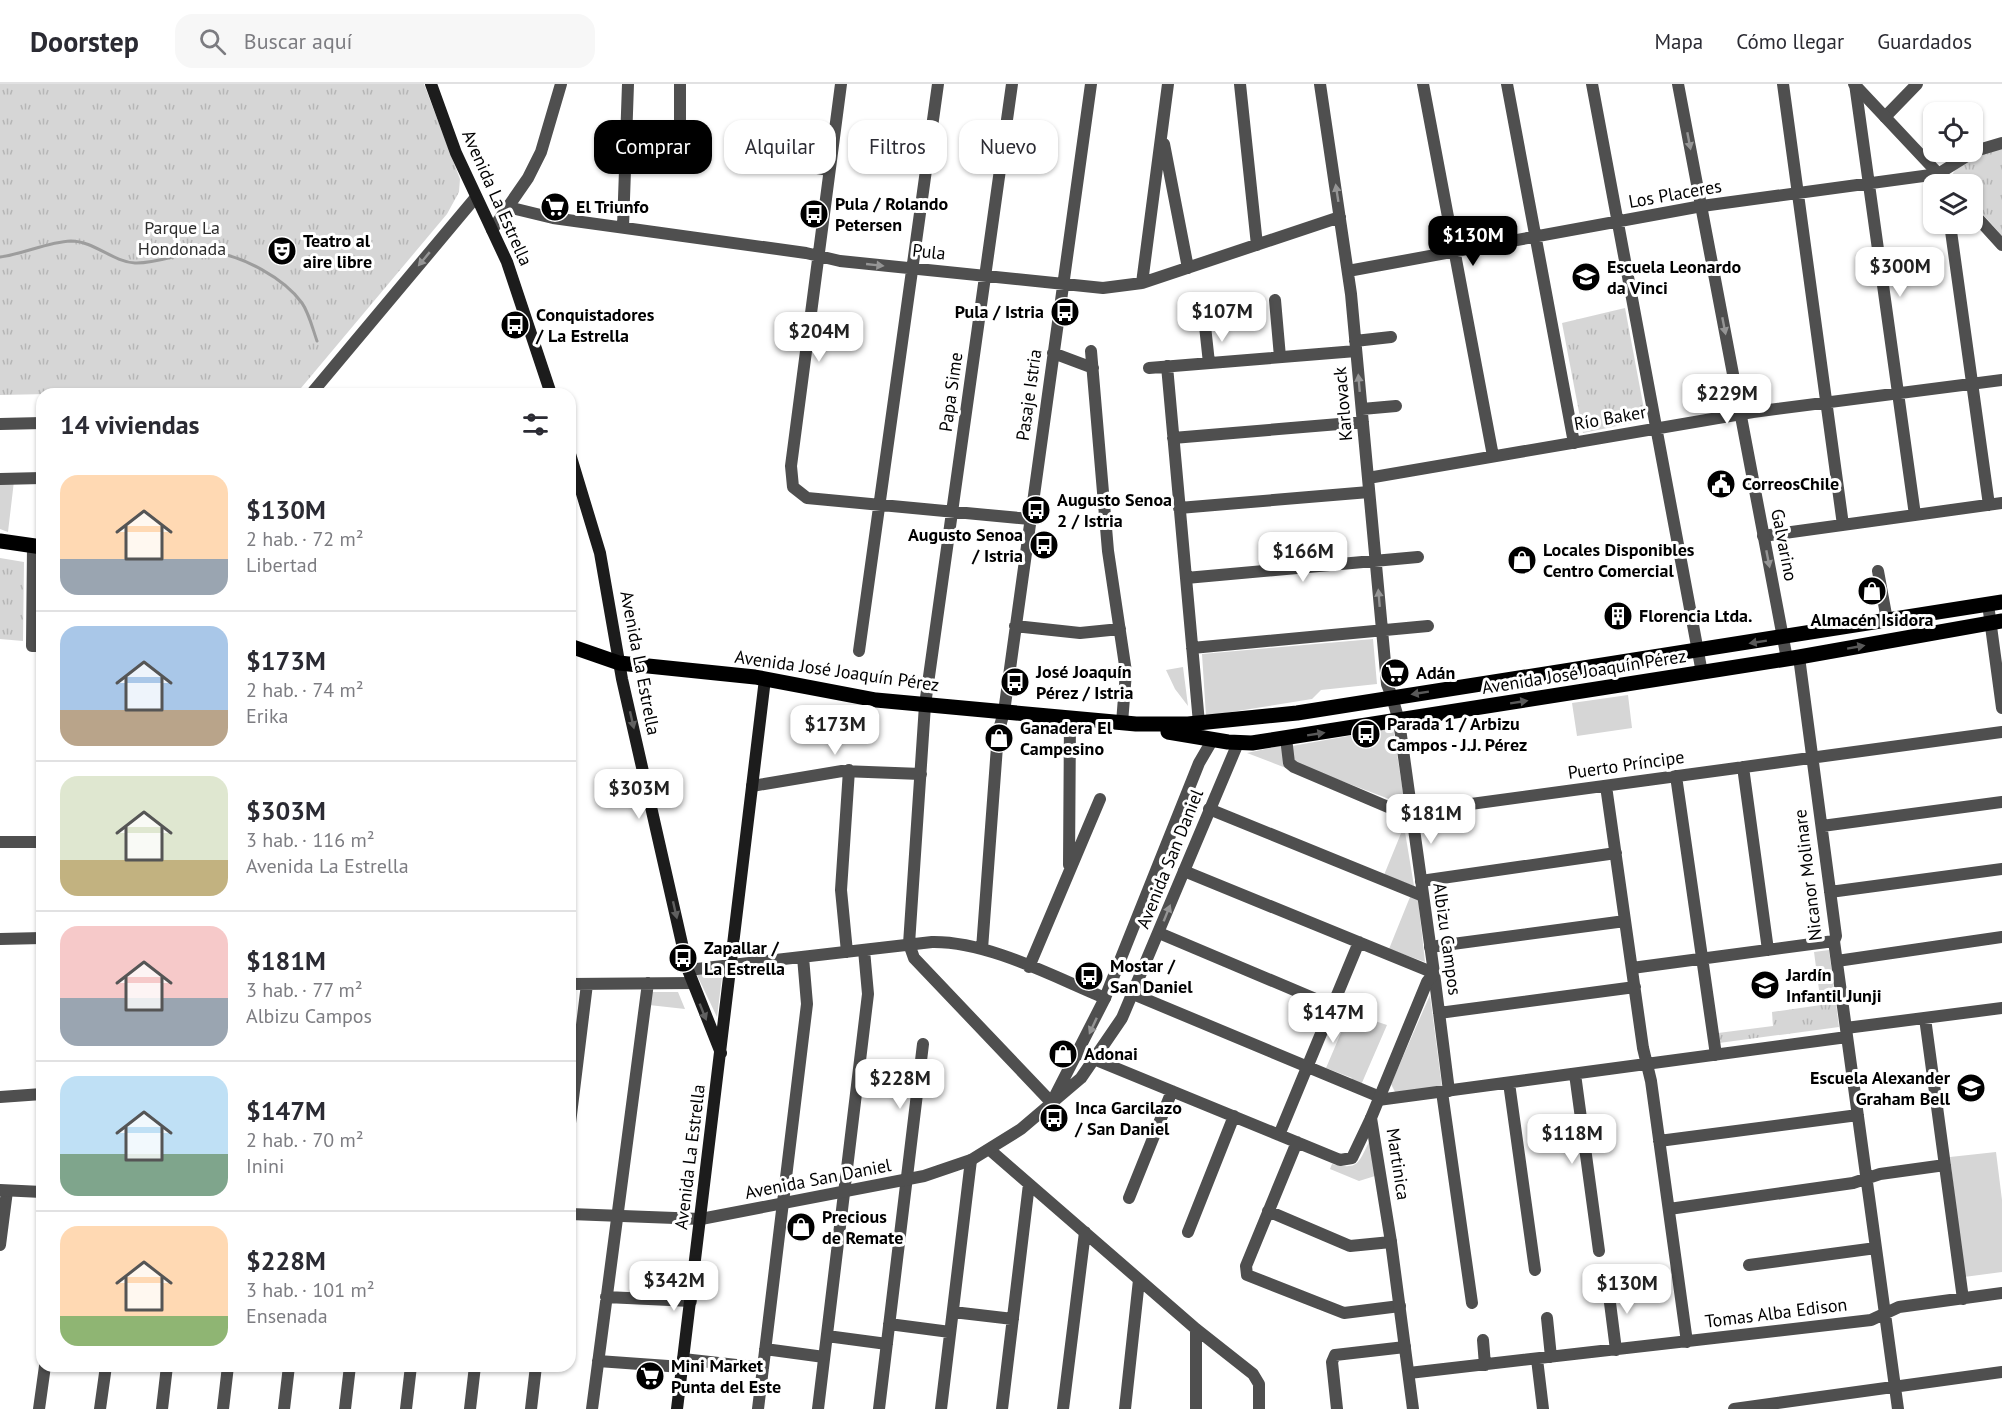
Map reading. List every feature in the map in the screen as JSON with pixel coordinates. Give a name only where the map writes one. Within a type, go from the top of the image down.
[{"type":"main road","name":"Avenida La Estrella","points":[[431,84],[456,153],[511,273],[549,388]]},
{"type":"main road","name":"Avenida La Estrella","points":[[576,474],[600,553],[619,663],[690,977],[721,1053]]},
{"type":"main road","points":[[0,541],[36,547]]},
{"type":"main road","name":"Avenida José Joaquín Pérez","points":[[1129,724],[1199,723],[1266,714],[1293,713],[1995,603]]},
{"type":"main road","name":"Avenida José Joaquín Pérez","points":[[576,648],[619,663],[765,679],[853,696],[925,705],[1129,724],[1238,743],[1399,721],[1702,673],[1996,622]]},
{"type":"main road","points":[[1589,667],[1592,690]]},
{"type":"main road","name":"Avenida La Estrella","points":[[677,1409],[765,679]]},
{"type":"main road","points":[[1213,739],[1235,727],[1293,713]]},
{"type":"street","points":[[492,230],[528,178],[546,141],[561,84]]},
{"type":"street","points":[[623,227],[628,84]]},
{"type":"street","points":[[680,84],[680,120]]},
{"type":"street","points":[[836,120],[841,84]]},
{"type":"street","points":[[859,651],[938,84]]},
{"type":"street","name":"Papa Sime","points":[[909,944],[925,705],[1012,84]]},
{"type":"street","name":"Pasaje Istria","points":[[982,949],[998,733],[1004,712],[1091,84]]},
{"type":"street","points":[[1142,283],[1168,84]]},
{"type":"street","points":[[1240,84],[1257,245]]},
{"type":"street","name":"Karlovack","points":[[1320,84],[1348,271],[1387,684],[1399,721]]},
{"type":"street","points":[[1423,84],[1492,456]]},
{"type":"street","points":[[1507,84],[1574,442]]},
{"type":"street","points":[[1592,84],[1702,673]]},
{"type":"street","name":"Galvarino","points":[[1678,84],[1783,638],[1793,658]]},
{"type":"street","points":[[1783,84],[1843,525]]},
{"type":"street","points":[[1854,84],[1938,174]]},
{"type":"street","points":[[1854,84],[1916,515]]},
{"type":"street","points":[[1885,117],[1917,84]]},
{"type":"street","points":[[1162,134],[1188,268]]},
{"type":"street","name":"Los Placeres","points":[[1951,174],[1975,151],[2002,142]]},
{"type":"street","points":[[828,174],[792,466],[793,487],[807,498],[1030,519]]},
{"type":"street","name":"Los Placeres","points":[[1348,271],[1702,206],[1869,184],[1923,182]]},
{"type":"street","points":[[316,388],[476,197]]},
{"type":"street","name":"Pula","points":[[508,207],[553,218],[840,261],[1103,288],[1142,283],[1340,217]]},
{"type":"street","points":[[461,214],[483,212]]},
{"type":"street","points":[[1983,224],[2002,245]]},
{"type":"street","points":[[1763,536],[1996,504],[1972,384],[1951,234]]},
{"type":"street","points":[[1275,300],[1280,357]]},
{"type":"street","points":[[1205,326],[1209,363]]},
{"type":"street","points":[[1149,368],[1280,357],[1356,346],[1391,338]]},
{"type":"street","points":[[1091,351],[1108,551],[1126,672],[1129,724]]},
{"type":"street","points":[[1053,353],[1093,369]]},
{"type":"street","points":[[1167,366],[1199,723]]},
{"type":"street","name":"Río Baker","points":[[1368,478],[1741,414],[2002,380]]},
{"type":"street","points":[[1173,438],[1362,416],[1396,406]]},
{"type":"street","points":[[0,424],[36,423]]},
{"type":"street","points":[[0,479],[36,478]]},
{"type":"street","points":[[1179,508],[1369,492]]},
{"type":"street","points":[[1186,578],[1418,557]]},
{"type":"street","points":[[1878,572],[1887,620]]},
{"type":"street","points":[[1995,603],[2002,708]]},
{"type":"street","points":[[1015,626],[1080,633],[1120,629]]},
{"type":"street","points":[[1192,648],[1428,626]]},
{"type":"street","name":"Nicanor Molinare","points":[[1793,658],[1822,826],[1836,936],[1834,941],[1898,1409]]},
{"type":"street","points":[[1069,872],[1070,718]]},
{"type":"street","name":"Albizu Campos","points":[[1399,721],[1434,973],[1472,1304]]},
{"type":"street","name":"Puerto Príncipe","points":[[1286,738],[1289,763],[1293,767],[1388,807],[1412,812],[2002,732]]},
{"type":"street","name":"Avenida San Daniel","points":[[1051,1102],[1079,1053],[1105,998],[1199,763],[1213,739]]},
{"type":"street","name":"Avenida San Daniel","points":[[576,1214],[701,1219],[783,1204],[906,1180],[971,1160],[1021,1130],[1081,1078],[1113,1035],[1133,994],[1238,743]]},
{"type":"street","points":[[1743,767],[1768,950]]},
{"type":"street","points":[[847,952],[841,890],[849,770]]},
{"type":"street","points":[[752,786],[849,770],[921,774]]},
{"type":"street","points":[[1676,776],[1716,1055]]},
{"type":"street","points":[[1606,786],[1687,1342]]},
{"type":"street","points":[[1029,967],[1100,798]]},
{"type":"street","points":[[1822,826],[2002,802]]},
{"type":"street","points":[[1209,809],[1423,896]]},
{"type":"street","points":[[0,843],[36,842]]},
{"type":"street","points":[[1421,881],[1616,853]]},
{"type":"street","points":[[1830,892],[2002,869]]},
{"type":"street","points":[[1184,871],[1434,973]]},
{"type":"street","points":[[1430,947],[1625,921]]},
{"type":"street","points":[[1159,933],[1332,1006]]},
{"type":"street","points":[[1837,961],[2002,937]]},
{"type":"street","points":[[0,939],[36,938]]},
{"type":"street","points":[[1632,968],[1834,941]]},
{"type":"street","points":[[576,984],[648,983],[690,977],[732,965],[909,944],[951,942],[982,949],[1105,998]]},
{"type":"street","points":[[1279,1135],[1359,942]]},
{"type":"street","points":[[909,944],[914,958],[1051,1102]]},
{"type":"street","points":[[818,1409],[868,994],[864,950]]},
{"type":"street","points":[[758,1409],[807,1004],[803,957]]},
{"type":"street","name":"Martinica","points":[[1413,1409],[1391,1242],[1371,1118],[1426,982],[1434,973]]},
{"type":"street","points":[[592,1409],[648,983]]},
{"type":"street","points":[[576,1074],[587,984]]},
{"type":"street","points":[[1439,1013],[1635,987]]},
{"type":"street","points":[[1133,994],[1307,1066],[1379,1099],[1716,1055],[1925,1018],[2002,1008]]},
{"type":"street","points":[[1925,1018],[1963,1299]]},
{"type":"street","points":[[879,1409],[923,1044]]},
{"type":"street","points":[[1079,1053],[1340,1160],[1348,1160],[1354,1154],[1371,1118]]},
{"type":"street","points":[[1575,1074],[1599,1251]]},
{"type":"street","points":[[1509,1083],[1535,1270]]},
{"type":"street","points":[[1129,1198],[1172,1091]]},
{"type":"street","points":[[0,1096],[36,1094]]},
{"type":"street","points":[[1659,1141],[1858,1115]]},
{"type":"street","points":[[1188,1232],[1234,1116]]},
{"type":"street","points":[[1297,1142],[1246,1266],[1246,1273],[1250,1277],[1339,1312],[1352,1313],[1400,1306]]},
{"type":"street","points":[[990,1150],[1196,1329],[1255,1377],[1259,1384],[1259,1409]]},
{"type":"street","points":[[941,1409],[971,1160]]},
{"type":"street","points":[[1668,1209],[1853,1183],[1880,1174],[1945,1165]]},
{"type":"street","points":[[1002,1409],[1029,1184]]},
{"type":"street","points":[[0,1245],[4,1190],[36,1192]]},
{"type":"street","points":[[1268,1211],[1350,1246],[1391,1242]]},
{"type":"street","points":[[1063,1409],[1085,1232]]},
{"type":"street","points":[[1749,1265],[1876,1248]]},
{"type":"street","points":[[1125,1409],[1139,1280]]},
{"type":"street","name":"Tomas Alba Edison","points":[[1409,1373],[1871,1320],[1899,1307],[2002,1293]]},
{"type":"street","points":[[1609,1295],[1616,1350]]},
{"type":"street","points":[[606,1297],[691,1301]]},
{"type":"street","points":[[953,1312],[1013,1319]]},
{"type":"street","points":[[1547,1318],[1551,1357]]},
{"type":"street","points":[[889,1324],[950,1332]]},
{"type":"street","points":[[1196,1329],[1196,1409]]},
{"type":"street","points":[[827,1336],[886,1344]]},
{"type":"street","points":[[1483,1340],[1485,1365]]},
{"type":"street","points":[[1337,1409],[1332,1362],[1335,1355],[1406,1347]]},
{"type":"street","points":[[765,1349],[824,1357]]},
{"type":"street","points":[[1537,1359],[1543,1409]]},
{"type":"street","points":[[598,1361],[763,1368]]},
{"type":"street","points":[[39,1409],[44,1372]]},
{"type":"street","points":[[100,1409],[105,1372]]},
{"type":"street","points":[[162,1409],[166,1372]]},
{"type":"street","points":[[223,1409],[227,1372]]},
{"type":"street","points":[[284,1409],[288,1372]]},
{"type":"street","points":[[345,1409],[349,1372]]},
{"type":"street","points":[[406,1409],[410,1372]]},
{"type":"street","points":[[470,1409],[474,1372]]},
{"type":"street","points":[[531,1409],[535,1372]]},
{"type":"street","points":[[1734,1409],[1809,1404],[1895,1387],[2002,1372]]},
{"type":"green space","name":"Parque La Hondonada","points":[[0,84],[424,84],[460,179],[459,192],[447,214],[301,388],[36,388],[36,394],[0,395]]},
{"type":"green space","points":[[2002,148],[2002,236],[1983,214],[1983,174],[1953,174],[1965,162],[1983,162],[1983,154]]},
{"type":"green space","points":[[1625,308],[1646,420],[1583,433],[1562,323]]},
{"type":"green space","points":[[0,481],[14,481],[8,532],[0,529]]},
{"type":"green space","points":[[0,558],[24,562],[23,641],[0,639]]},
{"type":"green space","points":[[1373,639],[1377,684],[1321,690],[1312,699],[1206,716],[1202,654]]},
{"type":"green space","points":[[1183,667],[1188,706],[1175,689],[1166,670]]},
{"type":"green space","points":[[1628,695],[1632,728],[1577,736],[1572,703]]},
{"type":"green space","points":[[1393,728],[1405,805],[1294,763],[1292,746]]},
{"type":"green space","points":[[1283,745],[1286,768],[1247,753]]},
{"type":"green space","points":[[1404,826],[1414,886],[1384,875]]},
{"type":"green space","points":[[1410,897],[1418,899],[1425,962],[1389,949]]},
{"type":"green space","points":[[1829,950],[1839,1027],[1719,1043],[1718,1033],[1773,1026],[1772,1012],[1821,1005],[1814,952]]},
{"type":"green space","points":[[723,969],[717,1017],[696,973]]},
{"type":"green space","points":[[651,992],[678,992],[685,1009],[649,1005]]},
{"type":"green space","points":[[1430,995],[1442,1087],[1395,1092],[1391,1084]]},
{"type":"green space","points":[[1346,1021],[1371,1031],[1375,1021],[1387,1025],[1361,1085],[1351,1081],[1352,1078],[1326,1068]]},
{"type":"green space","points":[[1369,1142],[1375,1176],[1359,1181],[1330,1169],[1332,1164],[1347,1166],[1356,1164]]},
{"type":"green space","points":[[1996,1152],[2002,1200],[2002,1272],[1964,1277],[1950,1157]]},
{"type":"waterway","points":[[0,257],[71,241],[88,244],[119,259],[135,263],[202,252],[224,254],[249,263],[285,285],[302,303],[317,341]]},
{"type":"place","name":"El Triunfo","points":[[555,207]]},
{"type":"place","name":"Pula / Rolando Petersen","points":[[814,214]]},
{"type":"place","name":"Teatro al aire libre","points":[[282,251]]},
{"type":"place","name":"Escuela Leonardo da Vinci","points":[[1586,277]]},
{"type":"place","name":"Pula / Istria","points":[[1065,312]]},
{"type":"place","name":"Conquistadores / La Estrella","points":[[515,325]]},
{"type":"place","name":"CorreosChile","points":[[1721,484]]},
{"type":"place","name":"Augusto Senoa 2 / Istria","points":[[1036,510]]},
{"type":"place","name":"Augusto Senoa / Istria","points":[[1044,545]]},
{"type":"place","name":"Locales Disponibles Centro Comercial","points":[[1522,560]]},
{"type":"place","name":"Almacén Isidora","points":[[1872,591]]},
{"type":"place","name":"Florencia Ltda.","points":[[1618,616]]},
{"type":"place","name":"Adán","points":[[1395,673]]},
{"type":"place","name":"José Joaquín Pérez / Istria","points":[[1015,682]]},
{"type":"place","name":"Parada 1 / Arbizu Campos - J.J. Pérez","points":[[1366,734]]},
{"type":"place","name":"Ganadera El Campesino","points":[[999,738]]},
{"type":"place","name":"Zapallar / La Estrella","points":[[683,958]]},
{"type":"place","name":"Mostar / San Daniel","points":[[1089,976]]},
{"type":"place","name":"Jardín Infantil Junji","points":[[1765,985]]},
{"type":"place","name":"Adonai","points":[[1063,1054]]},
{"type":"place","name":"Escuela Alexander Graham Bell","points":[[1971,1088]]},
{"type":"place","name":"Inca Garcilazo / San Daniel","points":[[1054,1118]]},
{"type":"place","name":"Precious de Remate","points":[[801,1227]]},
{"type":"place","name":"Mini Market Punta del Este","points":[[650,1376]]}]
